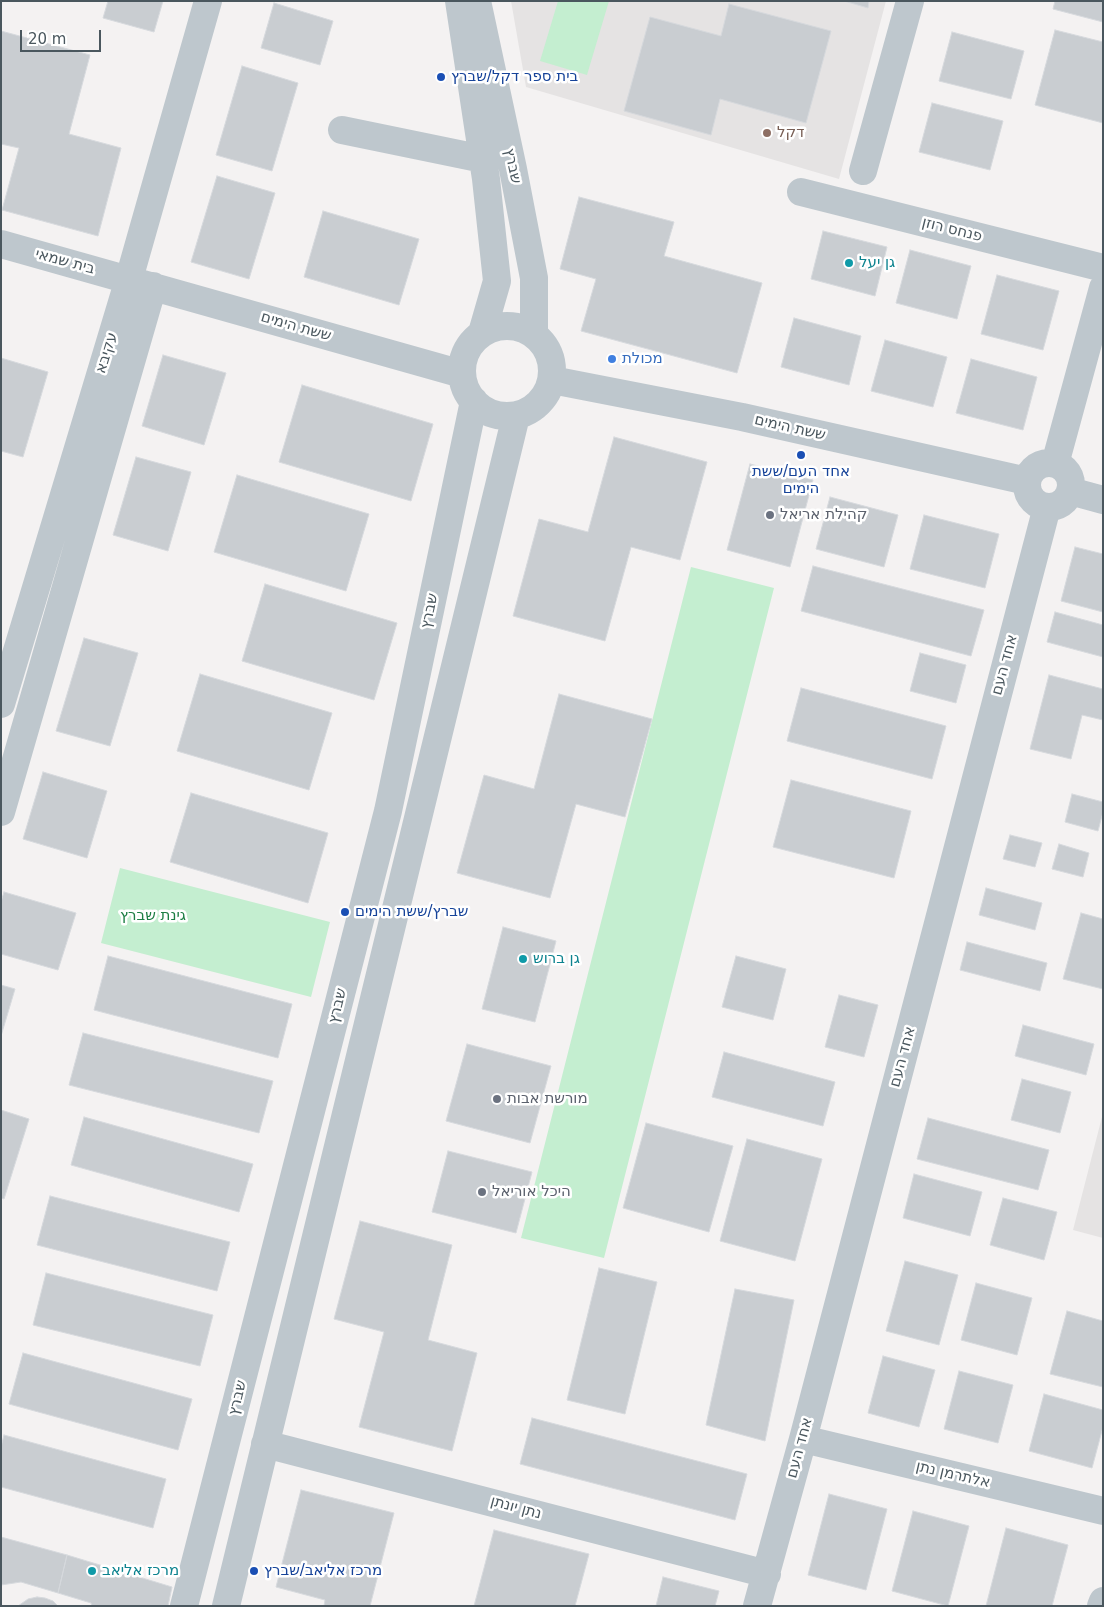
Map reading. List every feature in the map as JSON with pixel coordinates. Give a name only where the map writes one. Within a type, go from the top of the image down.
[{"type":"street","name":"עקיבא","points":[[1,812],[141,282],[208,1]]},
{"type":"street","name":"שברץ","points":[[459,1],[483,159],[497,281],[482,333]]},
{"type":"street","name":"שברץ","points":[[477,1],[534,278],[534,333]]},
{"type":"street","points":[[863,171],[910,1]]},
{"type":"street","points":[[342,130],[483,159]]},
{"type":"street","name":"פנחס רוזן","points":[[801,192],[1103,268]]},
{"type":"street","name":"בית שמאי","points":[[1,244],[141,282]]},
{"type":"street","name":"עקיבא","points":[[1,704],[141,282]]},
{"type":"street","name":"ששת הימים","points":[[141,282],[462,374]]},
{"type":"street","points":[[1055,464],[1103,288]]},
{"type":"street","points":[[508,325],[534,333],[546,346],[552,363],[552,380],[545,396],[533,409],[516,416],[501,416],[486,411],[474,401],[466,389],[462,374],[464,359],[470,344],[482,333],[494,327],[508,325]]},
{"type":"street","name":"ששת הימים","points":[[552,380],[742,417],[1027,481]]},
{"type":"street","name":"שברץ","points":[[184,1606],[388,811],[474,401]]},
{"type":"street","points":[[226,1606],[516,416]]},
{"type":"street","points":[[1047,463],[1055,464],[1070,477],[1070,491],[1067,498],[1061,504],[1047,507],[1038,504],[1031,498],[1027,490],[1027,481],[1034,469],[1047,463]]},
{"type":"street","points":[[1070,491],[1103,500]]},
{"type":"street","name":"אחד העם","points":[[757,1606],[767,1574],[1047,507]]},
{"type":"street","name":"אלתרמן נתן","points":[[802,1439],[1103,1511]]},
{"type":"street","name":"נתן יונתן","points":[[265,1444],[767,1574]]},
{"type":"street","points":[[1101,1606],[1103,1601]]},
{"type":"shaded area","name":"דקל","points":[[511,1],[886,1],[839,179],[526,87]]},
{"type":"shaded area","points":[[1103,1113],[1103,1238],[1073,1230]]},
{"type":"green space","points":[[558,1],[609,1],[587,75],[540,61]]},
{"type":"green space","points":[[691,567],[774,588],[604,1258],[521,1238]]},
{"type":"green space","name":"גינת שברץ","points":[[120,868],[330,922],[311,997],[101,943]]},
{"type":"building","points":[[108,1],[163,1],[154,32],[103,18]]},
{"type":"building","points":[[844,1],[869,1],[868,8]]},
{"type":"building","points":[[1055,1],[1103,1],[1103,22],[1053,9]]},
{"type":"building","points":[[274,3],[333,21],[320,65],[261,48]]},
{"type":"building","points":[[729,4],[831,31],[806,123],[720,99],[711,135],[624,111],[650,17],[721,36]]},
{"type":"building","points":[[1055,30],[1103,42],[1103,123],[1035,105]]},
{"type":"building","points":[[1,31],[90,55],[69,134],[121,148],[98,236],[2,210],[19,148],[1,144]]},
{"type":"building","points":[[952,32],[1024,51],[1011,99],[939,81]]},
{"type":"building","points":[[242,66],[298,83],[272,171],[216,155]]},
{"type":"building","points":[[932,103],[1003,121],[990,170],[919,152]]},
{"type":"building","points":[[217,176],[275,193],[249,279],[191,262]]},
{"type":"building","points":[[579,197],[674,222],[664,256],[762,283],[737,373],[581,331],[596,279],[560,269]]},
{"type":"building","points":[[323,211],[419,239],[399,305],[304,277]]},
{"type":"building","name":"גן יעל","points":[[823,231],[887,247],[875,296],[811,279]]},
{"type":"building","points":[[910,250],[971,266],[957,319],[896,303]]},
{"type":"building","points":[[997,275],[1059,291],[1043,350],[981,334]]},
{"type":"building","points":[[794,318],[861,336],[849,385],[781,367]]},
{"type":"building","points":[[885,340],[947,357],[933,407],[871,391]]},
{"type":"building","points":[[163,355],[226,373],[204,445],[142,426]]},
{"type":"building","points":[[1,358],[48,372],[23,457],[1,451]]},
{"type":"building","points":[[971,359],[1037,377],[1023,430],[956,413]]},
{"type":"building","points":[[302,385],[433,424],[411,501],[279,462]]},
{"type":"building","points":[[614,437],[707,462],[680,560],[631,547],[605,641],[513,616],[539,519],[588,532]]},
{"type":"building","points":[[136,457],[191,472],[168,551],[113,535]]},
{"type":"building","name":"קהילת אריאל","points":[[750,464],[813,480],[790,567],[727,550]]},
{"type":"building","points":[[237,475],[369,514],[346,591],[214,552]]},
{"type":"building","points":[[830,497],[898,515],[884,567],[816,549]]},
{"type":"building","points":[[924,515],[999,534],[985,588],[910,569]]},
{"type":"building","points":[[1075,547],[1103,554],[1103,612],[1061,601]]},
{"type":"building","points":[[813,566],[984,610],[971,656],[801,611]]},
{"type":"building","points":[[265,584],[397,623],[374,700],[242,661]]},
{"type":"building","points":[[1055,612],[1103,625],[1103,657],[1047,642]]},
{"type":"building","points":[[84,638],[138,653],[110,746],[56,731]]},
{"type":"building","points":[[920,653],[966,665],[956,703],[910,691]]},
{"type":"building","points":[[200,674],[332,713],[309,790],[177,751]]},
{"type":"building","points":[[1049,675],[1103,689],[1103,720],[1082,715],[1071,759],[1030,749]]},
{"type":"building","points":[[801,688],[946,726],[932,779],[787,741]]},
{"type":"building","points":[[559,694],[652,719],[625,817],[576,804],[550,898],[457,873],[484,775],[534,789]]},
{"type":"building","points":[[43,772],[107,791],[87,858],[23,839]]},
{"type":"building","points":[[791,780],[911,811],[894,878],[773,847]]},
{"type":"building","points":[[191,793],[328,833],[308,903],[170,862]]},
{"type":"building","points":[[1072,794],[1103,802],[1103,812],[1098,831],[1065,822]]},
{"type":"building","points":[[1010,835],[1042,843],[1035,867],[1003,859]]},
{"type":"building","points":[[1059,844],[1089,853],[1083,877],[1052,869]]},
{"type":"building","points":[[986,888],[1042,903],[1035,930],[979,915]]},
{"type":"building","points":[[4,892],[76,913],[58,970],[1,954],[1,902]]},
{"type":"building","points":[[1081,913],[1103,919],[1103,989],[1063,979]]},
{"type":"building","name":"גן ברוש","points":[[503,927],[556,941],[535,1022],[482,1009]]},
{"type":"building","points":[[967,942],[1047,963],[1040,991],[960,970]]},
{"type":"building","points":[[108,956],[292,1004],[278,1058],[94,1010]]},
{"type":"building","points":[[736,956],[786,969],[773,1020],[722,1007]]},
{"type":"building","points":[[1,985],[15,989],[1,1036]]},
{"type":"building","points":[[839,995],[878,1005],[864,1057],[825,1047]]},
{"type":"building","points":[[1023,1025],[1094,1044],[1086,1075],[1015,1056]]},
{"type":"building","points":[[83,1033],[273,1081],[259,1133],[69,1085]]},
{"type":"building","name":"מורשת אבות","points":[[467,1044],[551,1066],[530,1143],[446,1121]]},
{"type":"building","points":[[724,1052],[835,1082],[823,1126],[712,1097]]},
{"type":"building","points":[[1022,1079],[1071,1092],[1060,1133],[1011,1120]]},
{"type":"building","points":[[1,1110],[29,1119],[4,1199],[1,1198]]},
{"type":"building","points":[[84,1117],[253,1164],[239,1212],[71,1165]]},
{"type":"building","points":[[928,1118],[1049,1150],[1038,1190],[917,1159]]},
{"type":"building","points":[[646,1123],[733,1146],[709,1232],[623,1208]]},
{"type":"building","points":[[747,1139],[822,1159],[795,1261],[720,1241]]},
{"type":"building","name":"היכל אוריאל","points":[[448,1151],[532,1172],[516,1233],[432,1212]]},
{"type":"building","points":[[914,1174],[982,1192],[970,1236],[903,1218]]},
{"type":"building","points":[[50,1196],[230,1242],[217,1291],[37,1245]]},
{"type":"building","points":[[1003,1198],[1057,1212],[1044,1260],[990,1245]]},
{"type":"building","points":[[360,1221],[452,1245],[428,1340],[477,1353],[452,1451],[359,1427],[384,1332],[334,1319]]},
{"type":"building","points":[[905,1261],[958,1275],[939,1345],[886,1331]]},
{"type":"building","points":[[599,1268],[657,1282],[625,1414],[567,1400]]},
{"type":"building","points":[[46,1273],[213,1315],[200,1366],[33,1325]]},
{"type":"building","points":[[976,1283],[1032,1298],[1017,1355],[961,1340]]},
{"type":"building","points":[[735,1289],[794,1300],[765,1441],[706,1425]]},
{"type":"building","points":[[1067,1311],[1103,1321],[1103,1387],[1050,1374]]},
{"type":"building","points":[[23,1353],[192,1399],[178,1450],[9,1404]]},
{"type":"building","points":[[883,1356],[935,1370],[919,1427],[868,1413]]},
{"type":"building","points":[[959,1371],[1013,1385],[998,1443],[944,1429]]},
{"type":"building","points":[[1044,1394],[1103,1410],[1103,1427],[1092,1468],[1029,1451]]},
{"type":"building","points":[[532,1418],[747,1474],[735,1520],[520,1464]]},
{"type":"building","points":[[4,1435],[166,1479],[153,1528],[1,1487],[1,1447]]},
{"type":"building","points":[[301,1490],[394,1513],[370,1606],[324,1606],[325,1600],[276,1587]]},
{"type":"building","points":[[829,1494],[887,1509],[866,1590],[808,1575]]},
{"type":"building","points":[[913,1511],[969,1526],[948,1606],[892,1591]]},
{"type":"building","points":[[1006,1528],[1068,1545],[1052,1606],[986,1606]]},
{"type":"building","points":[[494,1530],[589,1554],[575,1606],[474,1606]]},
{"type":"building","points":[[1,1537],[67,1555],[58,1593],[21,1582],[1,1585]]},
{"type":"building","name":"מרכז אליאב","points":[[67,1555],[172,1587],[168,1606],[92,1606],[91,1603],[58,1593]]},
{"type":"building","points":[[663,1577],[719,1591],[715,1606],[656,1606]]},
{"type":"building","points":[[37,1597],[53,1601],[58,1606],[18,1606],[28,1599]]},
{"type":"place","name":"בית ספר דקל/שברץ","points":[[441,77]]},
{"type":"place","name":"דקל","points":[[767,133]]},
{"type":"place","name":"גן יעל","points":[[849,263]]},
{"type":"place","name":"מכולת","points":[[612,359]]},
{"type":"place","name":"אחד העם/ששת הימים","points":[[801,455]]},
{"type":"place","name":"קהילת אריאל","points":[[770,515]]},
{"type":"place","name":"שברץ/ששת הימים","points":[[345,912]]},
{"type":"place","name":"גן ברוש","points":[[523,959]]},
{"type":"place","name":"מורשת אבות","points":[[497,1099]]},
{"type":"place","name":"היכל אוריאל","points":[[482,1192]]},
{"type":"place","name":"מרכז אליאב","points":[[92,1571]]},
{"type":"place","name":"מרכז אליאב/שברץ","points":[[254,1571]]}]
